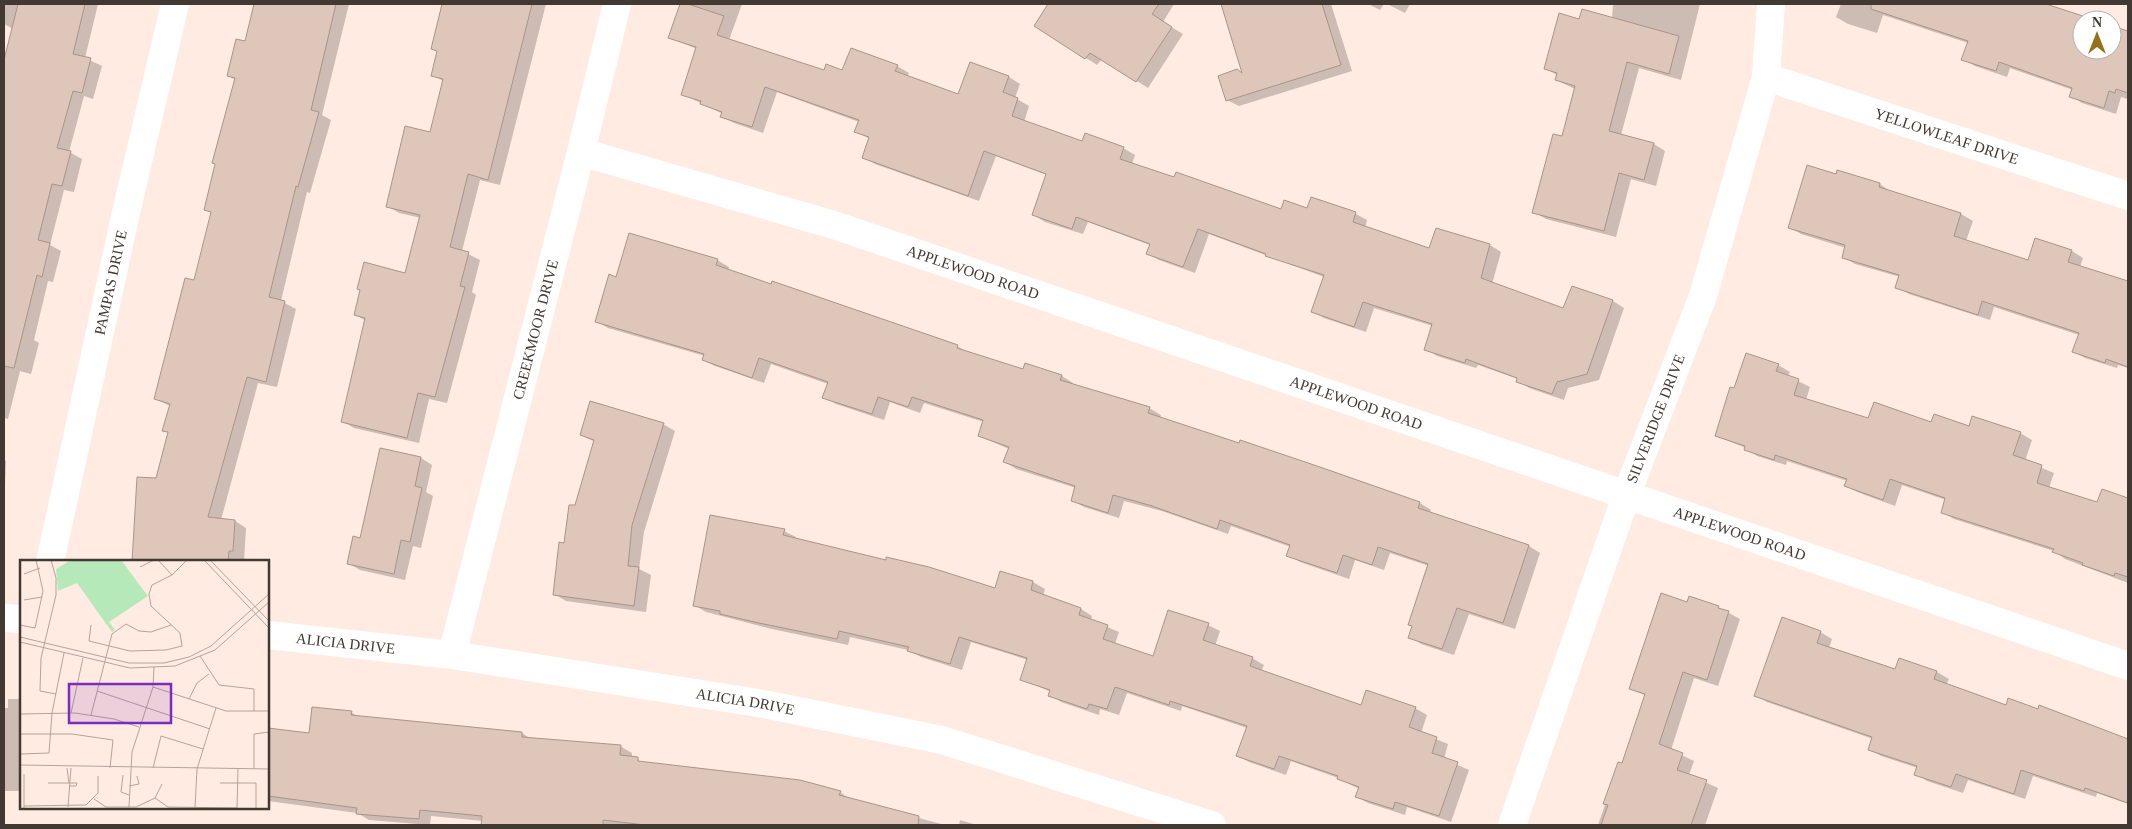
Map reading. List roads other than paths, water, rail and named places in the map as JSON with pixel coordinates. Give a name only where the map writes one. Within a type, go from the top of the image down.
[{"type":"street","name":"PAMPAS DRIVE","points":[[50,560],[125,217],[175,4]]},
{"type":"street","name":"CREEKMOOR DRIVE","points":[[452,655],[617,4]]},
{"type":"street","name":"SILVERIDGE DRIVE","points":[[1512,825],[1626,496],[1703,296],[1766,77],[1772,4]]},
{"type":"street","name":"YELLOWLEAF DRIVE","points":[[1766,77],[2128,196]]},
{"type":"street","name":"APPLEWOOD ROAD","points":[[581,152],[834,225],[1074,305],[1626,496],[2128,666]]},
{"type":"street","points":[[4,618],[20,619]]},
{"type":"street","name":"ALICIA DRIVE","points":[[269,635],[452,655],[764,704],[942,740],[1212,825]]}]
